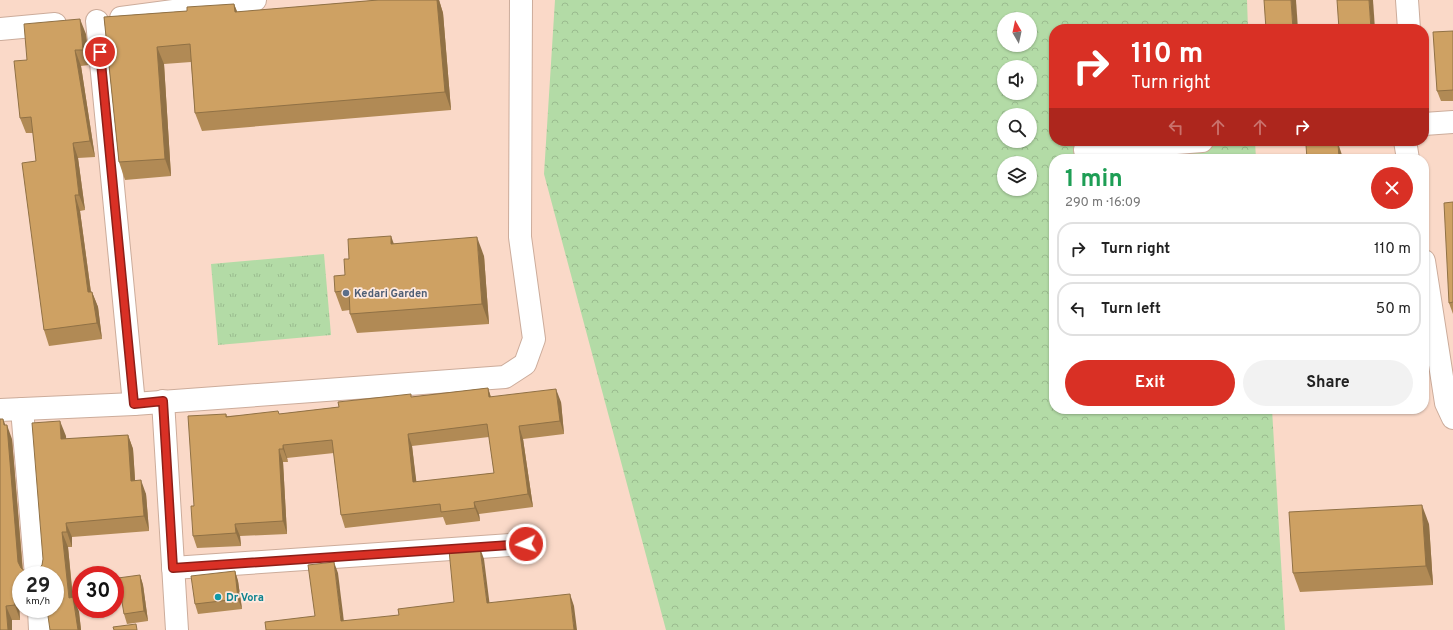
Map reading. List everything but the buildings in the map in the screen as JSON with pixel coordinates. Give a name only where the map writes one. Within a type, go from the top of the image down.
[{"type":"street","points":[[0,29],[97,21],[255,0]]},
{"type":"street","points":[[0,410],[134,404],[505,377],[525,364],[534,340],[520,237],[521,0]]},
{"type":"street","points":[[1407,0],[1409,24]]},
{"type":"street","points":[[97,21],[134,404]]},
{"type":"street","points":[[1429,124],[1453,122]]},
{"type":"street","points":[[1085,150],[1137,146]]},
{"type":"street","points":[[1429,293],[1446,403],[1453,418]]},
{"type":"street","points":[[163,401],[177,630]]},
{"type":"street","points":[[22,409],[35,566]]},
{"type":"street","points":[[173,568],[526,544]]},
{"type":"street","points":[[39,618],[40,630]]},
{"type":"green space","points":[[555,0],[1247,0],[1248,24],[1049,24],[1049,146],[1255,146],[1256,154],[1049,154],[1049,414],[1272,414],[1285,630],[666,630],[544,174]]},
{"type":"green space","points":[[324,254],[331,335],[218,345],[211,264]]},
{"type":"place","name":"Kedari Garden","points":[[346,293]]},
{"type":"place","name":"Dr Vora","points":[[218,597]]},
{"type":"route","points":[[100,52],[134,404],[163,401],[173,568],[526,544]]}]
